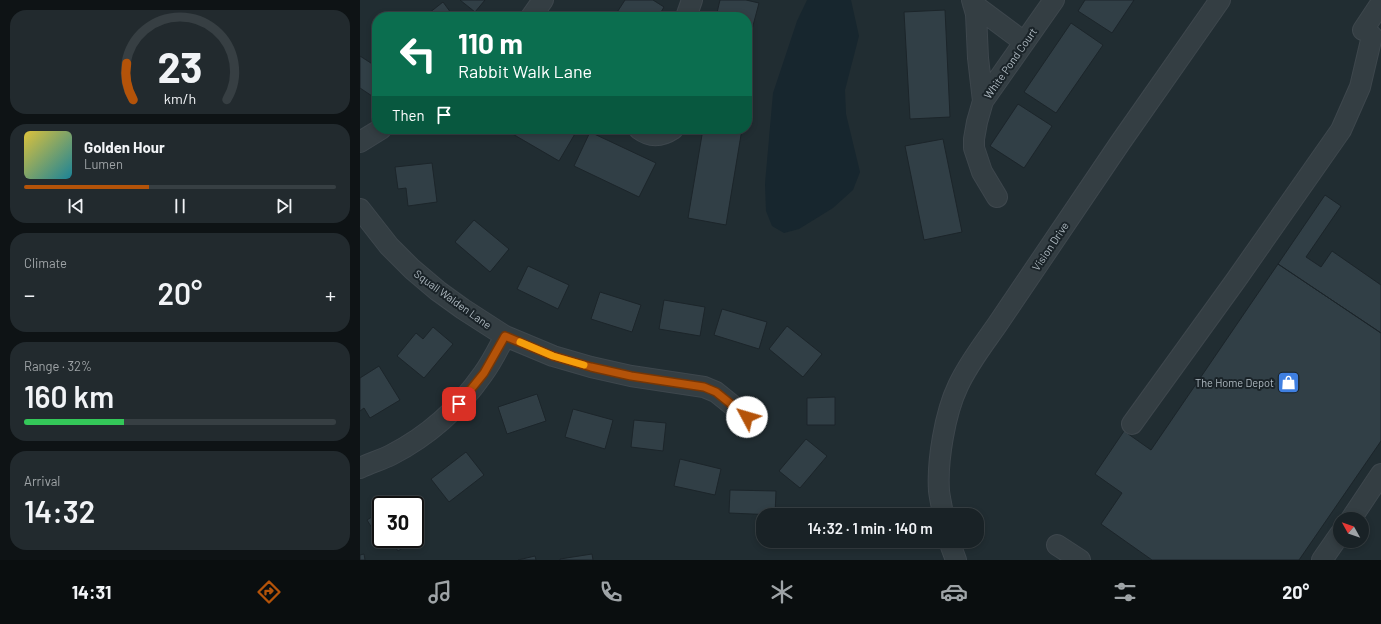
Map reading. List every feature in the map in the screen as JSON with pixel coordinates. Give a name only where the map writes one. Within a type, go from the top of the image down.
[{"type":"street","points":[[535,12],[543,0]]},
{"type":"street","points":[[688,12],[692,0]]},
{"type":"street","name":"White Pond Court","points":[[998,197],[982,172],[974,148],[976,128],[983,101],[1054,0]]},
{"type":"street","name":"Vision Drive","points":[[942,508],[939,490],[941,450],[951,404],[964,373],[1120,143],[1220,0]]},
{"type":"street","points":[[973,2],[1024,42]]},
{"type":"street","points":[[973,2],[976,14],[978,58],[983,101]]},
{"type":"street","points":[[1132,424],[1236,280],[1341,130],[1360,87],[1367,33],[1381,3]]},
{"type":"street","points":[[360,142],[373,134]]},
{"type":"street","points":[[647,134],[650,136],[666,134]]},
{"type":"street","name":"Squall Walden Lane","points":[[360,209],[389,246],[412,269],[463,310],[505,336],[553,356],[591,367],[631,376],[704,387],[716,392],[747,417]]},
{"type":"street","points":[[360,468],[391,455],[429,430],[451,411],[466,396],[484,373],[505,336]]},
{"type":"street","points":[[1355,512],[1381,474]]},
{"type":"street","points":[[1322,560],[1333,544]]},
{"type":"street","points":[[1057,545],[1080,560]]},
{"type":"street","points":[[951,548],[956,560]]},
{"type":"water","points":[[807,0],[851,0],[859,36],[845,90],[846,114],[860,172],[853,190],[833,208],[799,229],[784,233],[772,226],[766,211],[765,184],[773,93],[797,21]]},
{"type":"building","points":[[460,0],[485,0],[475,12]]},
{"type":"building","points":[[625,0],[653,0],[664,7],[661,12],[617,12]]},
{"type":"building","points":[[720,0],[746,0],[759,3],[752,29],[752,12],[717,12]]},
{"type":"building","points":[[1085,0],[1134,0],[1112,33],[1078,11]]},
{"type":"building","points":[[443,2],[450,12],[430,12]]},
{"type":"building","points":[[945,10],[950,117],[910,119],[904,12]]},
{"type":"building","points":[[1071,23],[1103,45],[1056,113],[1024,92]]},
{"type":"building","points":[[360,56],[372,64],[372,96],[360,88]]},
{"type":"building","points":[[1018,104],[1052,126],[1024,168],[990,146]]},
{"type":"building","points":[[513,134],[575,134],[559,161]]},
{"type":"building","points":[[589,134],[594,134],[656,163],[639,197],[574,166]]},
{"type":"building","points":[[702,134],[741,134],[726,225],[688,218]]},
{"type":"building","points":[[943,139],[962,232],[924,240],[905,146]]},
{"type":"building","points":[[432,163],[437,202],[408,206],[406,188],[398,189],[395,167]]},
{"type":"building","points":[[1325,195],[1341,206],[1306,257],[1321,267],[1332,251],[1381,285],[1381,333],[1278,264]]},
{"type":"building","points":[[474,220],[509,249],[490,272],[455,242]]},
{"type":"building","name":"The Home Depot","points":[[1278,264],[1381,333],[1381,441],[1299,560],[1152,560],[1101,524],[1122,493],[1095,474],[1124,431],[1151,450]]},
{"type":"building","points":[[528,266],[569,285],[558,309],[517,289]]},
{"type":"building","points":[[600,292],[641,305],[632,332],[591,319]]},
{"type":"building","points":[[664,300],[705,307],[700,336],[659,329]]},
{"type":"building","points":[[722,309],[767,322],[759,349],[714,335]]},
{"type":"building","points":[[787,326],[822,354],[803,377],[769,349]]},
{"type":"building","points":[[433,327],[453,344],[424,378],[397,356],[416,333],[423,339]]},
{"type":"building","points":[[379,366],[400,400],[370,418],[364,408],[360,411],[360,378]]},
{"type":"building","points":[[537,394],[546,421],[507,434],[498,407]]},
{"type":"building","points":[[835,397],[835,425],[807,425],[807,398]]},
{"type":"building","points":[[573,409],[613,420],[605,449],[565,437]]},
{"type":"building","points":[[634,420],[666,423],[663,451],[631,447]]},
{"type":"building","points":[[806,439],[827,456],[800,488],[779,471]]},
{"type":"building","points":[[466,452],[484,475],[449,502],[431,479]]},
{"type":"building","points":[[680,459],[721,469],[715,495],[674,486]]},
{"type":"building","points":[[730,490],[776,491],[775,508],[756,508],[756,514],[729,513]]},
{"type":"building","points":[[372,517],[372,528],[367,520]]},
{"type":"building","points":[[396,548],[403,548],[398,551]]},
{"type":"building","points":[[364,554],[365,560],[360,560],[360,555]]},
{"type":"building","points":[[592,554],[593,560],[560,560],[560,559]]},
{"type":"building","points":[[535,556],[536,560],[518,560]]},
{"type":"slow traffic","points":[[520,342],[553,356],[584,365]]},
{"type":"place","name":"The Home Depot","points":[[1289,382]]},
{"type":"route","points":[[459,404],[484,373],[505,336],[553,356],[591,367],[631,376],[704,387],[716,392],[747,417]]}]
